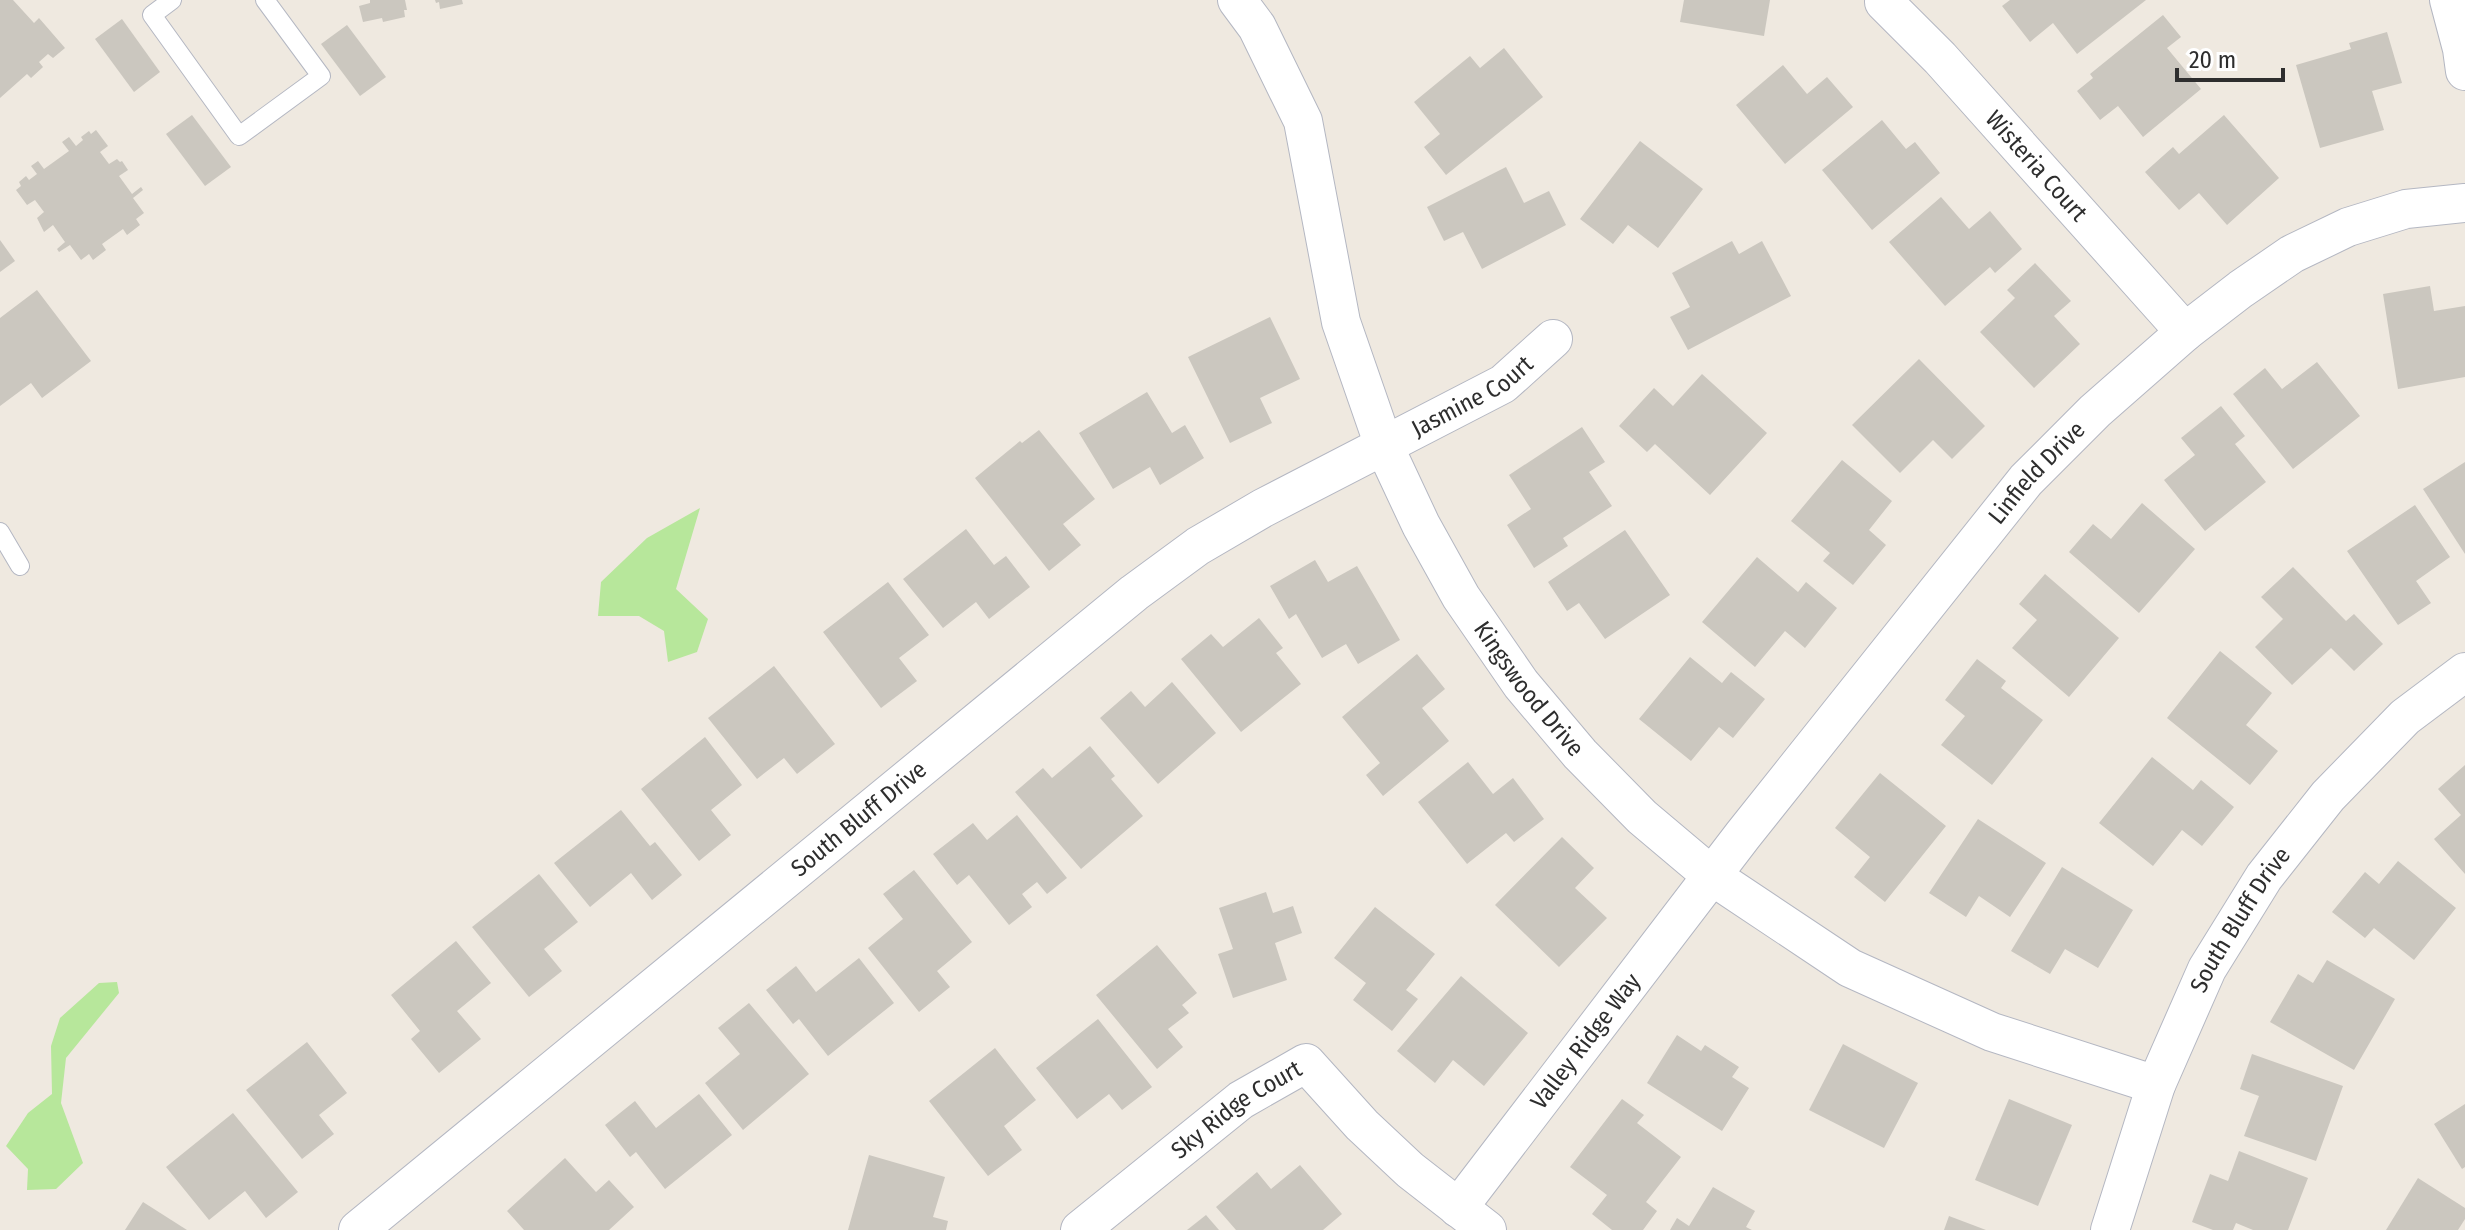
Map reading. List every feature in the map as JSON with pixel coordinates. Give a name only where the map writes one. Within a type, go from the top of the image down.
[{"type":"street","name":"Kingswood Drive","points":[[1237,0],[1257,27],[1303,121],[1341,322],[1384,446],[1421,525],[1461,597],[1521,684],[1580,754],[1642,817],[1712,876],[1850,968],[1992,1032],[2156,1085]]},
{"type":"street","points":[[2449,0],[2465,71]]},
{"type":"street","name":"Wisteria Court","points":[[1884,2],[1940,58],[2185,332]]},
{"type":"street","name":"Linfield Drive","points":[[1712,876],[2026,480],[2095,411],[2185,332],[2292,254],[2348,227],[2406,209],[2465,203]]},
{"type":"street","name":"Jasmine Court","points":[[1384,446],[1503,384],[1553,339]]},
{"type":"street","name":"South Bluff Drive","points":[[378,1224],[1134,593],[1198,546],[1384,446]]},
{"type":"street","name":"South Bluff Drive","points":[[2110,1230],[2156,1085],[2207,969],[2264,877],[2328,796],[2394,728],[2465,672]]},
{"type":"street","name":"Valley Ridge Way","points":[[1472,1219],[1712,876]]},
{"type":"street","name":"Sky Ridge Court","points":[[1080,1230],[1241,1100],[1306,1063],[1362,1125],[1410,1170],[1472,1219]]},
{"type":"lane","points":[[172,0],[152,15],[239,136],[321,76],[265,0]]},
{"type":"lane","points":[[0,532],[20,566]]},
{"type":"green space","points":[[700,508],[676,589],[708,619],[697,652],[668,662],[664,631],[639,616],[598,616],[601,582],[647,538]]},
{"type":"green space","points":[[117,982],[119,993],[66,1058],[61,1103],[83,1163],[56,1189],[27,1190],[28,1169],[6,1146],[28,1113],[52,1094],[51,1046],[60,1018],[99,983]]},
{"type":"building","points":[[0,0],[13,0],[34,23],[39,18],[65,48],[53,58],[48,54],[39,62],[43,67],[31,78],[27,74],[0,98]]},
{"type":"building","points":[[370,0],[405,0],[405,17],[363,22],[359,6],[370,3]]},
{"type":"building","points":[[435,0],[462,0],[463,4],[440,9],[439,2]]},
{"type":"building","points":[[1684,0],[1770,0],[1764,36],[1680,22]]},
{"type":"building","points":[[2010,0],[2146,0],[2077,54],[2053,23],[2030,42],[2002,6]]},
{"type":"building","points":[[2163,15],[2181,37],[2167,48],[2201,89],[2143,137],[2118,106],[2100,120],[2077,91],[2093,78],[2090,74]]},
{"type":"building","points":[[122,19],[160,72],[134,92],[95,39]]},
{"type":"building","points":[[347,25],[386,77],[360,96],[321,44]]},
{"type":"building","points":[[2387,32],[2402,83],[2372,91],[2384,130],[2320,148],[2296,65],[2351,49],[2349,43]]},
{"type":"building","points":[[1504,48],[1543,97],[1446,175],[1424,147],[1440,134],[1414,102],[1470,56],[1480,68]]},
{"type":"building","points":[[1783,65],[1807,94],[1827,77],[1853,107],[1785,164],[1736,105]]},
{"type":"building","points":[[192,115],[231,167],[205,186],[166,134]]},
{"type":"building","points":[[2224,115],[2279,178],[2227,225],[2199,193],[2179,210],[2145,172],[2173,147],[2179,154]]},
{"type":"building","points":[[1882,120],[1906,149],[1915,142],[1940,173],[1872,230],[1822,170]]},
{"type":"building","points":[[96,130],[108,146],[100,152],[109,164],[117,159],[128,170],[119,176],[132,194],[141,187],[143,190],[133,198],[144,213],[136,219],[140,225],[127,235],[123,229],[102,244],[106,250],[93,260],[89,254],[81,260],[70,245],[59,252],[57,249],[65,242],[53,225],[44,232],[37,218],[44,212],[35,200],[27,205],[16,190],[26,176],[29,180],[37,174],[31,166],[38,161],[44,169],[69,151],[62,142],[69,137],[76,146],[83,140],[81,137]]},
{"type":"building","points":[[1640,141],[1703,189],[1658,248],[1628,225],[1613,244],[1580,219]]},
{"type":"building","points":[[1506,167],[1524,203],[1549,191],[1566,225],[1482,269],[1463,232],[1444,241],[1427,207]]},
{"type":"building","points":[[1941,197],[1969,229],[1990,211],[2022,249],[1995,273],[1990,267],[1945,306],[1889,242]]},
{"type":"building","points":[[0,240],[15,261],[0,272]]},
{"type":"building","points":[[1732,241],[1739,254],[1762,241],[1791,296],[1688,350],[1670,317],[1690,307],[1672,273]]},
{"type":"building","points":[[2035,263],[2071,301],[2054,316],[2080,344],[2034,388],[1980,332],[2015,298],[2007,290]]},
{"type":"building","points":[[2430,286],[2434,311],[2465,306],[2465,377],[2398,389],[2383,294]]},
{"type":"building","points":[[37,290],[91,361],[42,398],[31,383],[0,406],[0,318]]},
{"type":"building","points":[[1270,317],[1300,379],[1260,398],[1272,423],[1230,443],[1188,357]]},
{"type":"building","points":[[1919,359],[1985,426],[1952,459],[1933,440],[1900,473],[1852,425]]},
{"type":"building","points":[[2317,362],[2360,416],[2293,469],[2233,394],[2265,368],[2282,389]]},
{"type":"building","points":[[1702,374],[1767,433],[1710,495],[1655,444],[1647,452],[1619,426],[1654,388],[1673,406]]},
{"type":"building","points":[[1147,392],[1172,433],[1185,425],[1204,458],[1160,485],[1150,467],[1113,489],[1079,433]]},
{"type":"building","points":[[2221,406],[2245,436],[2235,444],[2266,482],[2205,531],[2164,480],[2195,455],[2181,438]]},
{"type":"building","points":[[1582,427],[1605,462],[1589,472],[1612,506],[1563,538],[1568,546],[1534,568],[1507,525],[1531,509],[1509,475]]},
{"type":"building","points":[[1039,430],[1095,499],[1063,524],[1081,545],[1049,571],[975,478],[1020,441],[1022,443]]},
{"type":"building","points":[[1842,460],[1892,501],[1869,530],[1886,545],[1853,585],[1823,561],[1830,553],[1791,521]]},
{"type":"building","points":[[2465,462],[2465,554],[2423,489]]},
{"type":"building","points":[[2142,503],[2195,549],[2139,613],[2069,552],[2093,524],[2111,539]]},
{"type":"building","points":[[2415,505],[2450,557],[2416,581],[2431,603],[2398,625],[2347,551]]},
{"type":"building","points":[[966,529],[994,565],[1006,556],[1030,587],[989,619],[976,602],[943,628],[903,579]]},
{"type":"building","points":[[1625,530],[1670,595],[1605,639],[1579,603],[1567,611],[1548,582]]},
{"type":"building","points":[[1757,557],[1798,592],[1806,582],[1837,608],[1805,648],[1785,631],[1755,667],[1702,622]]},
{"type":"building","points":[[1315,560],[1328,582],[1357,566],[1400,640],[1358,664],[1346,644],[1322,658],[1296,614],[1289,619],[1270,586]]},
{"type":"building","points":[[2293,567],[2346,621],[2354,614],[2383,644],[2354,671],[2331,648],[2292,685],[2255,647],[2283,619],[2261,597]]},
{"type":"building","points":[[2045,574],[2119,638],[2069,697],[2012,648],[2037,620],[2019,604]]},
{"type":"building","points":[[888,582],[929,635],[899,658],[917,681],[881,708],[823,632]]},
{"type":"building","points":[[1259,618],[1283,648],[1276,653],[1301,684],[1241,732],[1181,659],[1211,634],[1223,647]]},
{"type":"building","points":[[2220,651],[2272,693],[2246,725],[2278,751],[2250,785],[2167,718]]},
{"type":"building","points":[[1417,654],[1445,689],[1422,708],[1449,741],[1383,796],[1366,775],[1380,763],[1342,717]]},
{"type":"building","points":[[1690,657],[1722,683],[1731,672],[1765,699],[1733,738],[1719,727],[1691,761],[1639,719]]},
{"type":"building","points":[[1977,659],[2006,681],[2001,688],[2043,720],[1992,785],[1941,745],[1965,716],[1945,700]]},
{"type":"building","points":[[774,666],[835,744],[797,774],[784,758],[757,779],[708,718]]},
{"type":"building","points":[[1172,682],[1216,733],[1158,784],[1100,718],[1131,691],[1145,707]]},
{"type":"building","points":[[705,737],[742,785],[711,810],[731,835],[699,861],[641,789]]},
{"type":"building","points":[[1090,746],[1115,776],[1111,779],[1143,816],[1081,869],[1015,792],[1043,768],[1052,778]]},
{"type":"building","points":[[2152,757],[2193,790],[2201,780],[2234,807],[2202,846],[2182,830],[2153,866],[2099,823]]},
{"type":"building","points":[[1468,762],[1493,794],[1513,778],[1544,819],[1514,842],[1506,833],[1467,864],[1418,802]]},
{"type":"building","points":[[2465,765],[2465,874],[2434,839],[2461,815],[2438,789]]},
{"type":"building","points":[[1880,773],[1946,826],[1885,902],[1854,877],[1870,857],[1835,828]]},
{"type":"building","points":[[621,810],[650,846],[655,842],[682,875],[652,900],[631,873],[590,907],[554,863]]},
{"type":"building","points":[[1017,815],[1067,878],[1047,894],[1037,882],[1022,894],[1032,907],[1009,925],[969,875],[957,885],[933,854],[973,823],[987,840]]},
{"type":"building","points":[[1978,819],[2046,863],[2010,917],[1979,896],[1966,917],[1929,893]]},
{"type":"building","points":[[1562,837],[1594,868],[1575,888],[1607,918],[1559,967],[1495,905]]},
{"type":"building","points":[[2398,861],[2456,908],[2414,960],[2374,928],[2365,938],[2332,912],[2365,872],[2379,884]]},
{"type":"building","points":[[2062,867],[2133,910],[2098,968],[2065,949],[2050,974],[2011,951]]},
{"type":"building","points":[[914,870],[972,942],[937,971],[950,987],[919,1012],[868,948],[903,919],[883,894]]},
{"type":"building","points":[[539,874],[578,922],[544,949],[562,971],[529,997],[472,927]]},
{"type":"building","points":[[1266,892],[1273,913],[1293,906],[1302,933],[1275,943],[1287,980],[1233,998],[1218,954],[1233,949],[1219,908]]},
{"type":"building","points":[[1375,907],[1435,954],[1406,990],[1418,999],[1392,1031],[1353,1000],[1366,983],[1334,958]]},
{"type":"building","points":[[456,941],[491,983],[457,1011],[481,1039],[439,1073],[411,1039],[420,1031],[391,995]]},
{"type":"building","points":[[1157,945],[1197,993],[1182,1005],[1189,1013],[1168,1029],[1183,1047],[1157,1069],[1096,995]]},
{"type":"building","points":[[859,958],[894,1003],[828,1056],[799,1019],[793,1024],[766,990],[796,966],[816,992]]},
{"type":"building","points":[[2327,960],[2395,999],[2354,1070],[2270,1022],[2298,974],[2313,983]]},
{"type":"building","points":[[1461,976],[1528,1033],[1484,1086],[1453,1060],[1435,1083],[1397,1051]]},
{"type":"building","points":[[749,1003],[809,1074],[743,1130],[705,1083],[740,1054],[718,1028]]},
{"type":"building","points":[[1098,1019],[1152,1087],[1122,1110],[1109,1094],[1077,1119],[1036,1068]]},
{"type":"building","points":[[1677,1035],[1701,1051],[1705,1045],[1739,1067],[1732,1077],[1749,1088],[1722,1131],[1647,1083]]},
{"type":"building","points":[[307,1042],[347,1093],[319,1115],[334,1134],[302,1159],[246,1090]]},
{"type":"building","points":[[1843,1044],[1918,1083],[1884,1148],[1809,1110]]},
{"type":"building","points":[[995,1048],[1036,1100],[1004,1126],[1022,1150],[988,1176],[929,1101]]},
{"type":"building","points":[[2252,1054],[2343,1086],[2316,1161],[2244,1136],[2259,1096],[2240,1089]]},
{"type":"building","points":[[699,1094],[732,1135],[665,1189],[636,1152],[630,1157],[605,1125],[635,1101],[656,1128]]},
{"type":"building","points":[[1622,1099],[1644,1115],[1637,1123],[1681,1157],[1646,1202],[1657,1211],[1643,1230],[1612,1230],[1592,1214],[1607,1195],[1570,1167]]},
{"type":"building","points":[[2009,1099],[2072,1125],[2038,1206],[1975,1180]]},
{"type":"building","points":[[2465,1104],[2465,1167],[2462,1169],[2434,1124]]},
{"type":"building","points":[[233,1113],[298,1192],[266,1218],[245,1191],[209,1220],[166,1167]]},
{"type":"building","points":[[2239,1151],[2308,1178],[2288,1230],[2253,1230],[2236,1223],[2233,1230],[2213,1230],[2192,1222],[2210,1174],[2228,1181]]},
{"type":"building","points":[[869,1155],[945,1177],[933,1217],[948,1221],[946,1230],[848,1230]]},
{"type":"building","points":[[565,1158],[596,1192],[609,1180],[634,1207],[609,1230],[524,1230],[507,1211]]},
{"type":"building","points":[[1300,1165],[1342,1214],[1323,1230],[1236,1230],[1216,1207],[1257,1172],[1271,1189]]},
{"type":"building","points":[[2418,1178],[2465,1208],[2465,1219],[2458,1230],[2386,1230]]},
{"type":"building","points":[[1713,1187],[1755,1211],[1746,1227],[1752,1230],[1670,1230],[1677,1218],[1689,1226]]},
{"type":"building","points":[[143,1202],[187,1230],[125,1230]]},
{"type":"building","points":[[1206,1215],[1219,1230],[1187,1230]]},
{"type":"building","points":[[1949,1216],[1986,1230],[1944,1230]]}]
